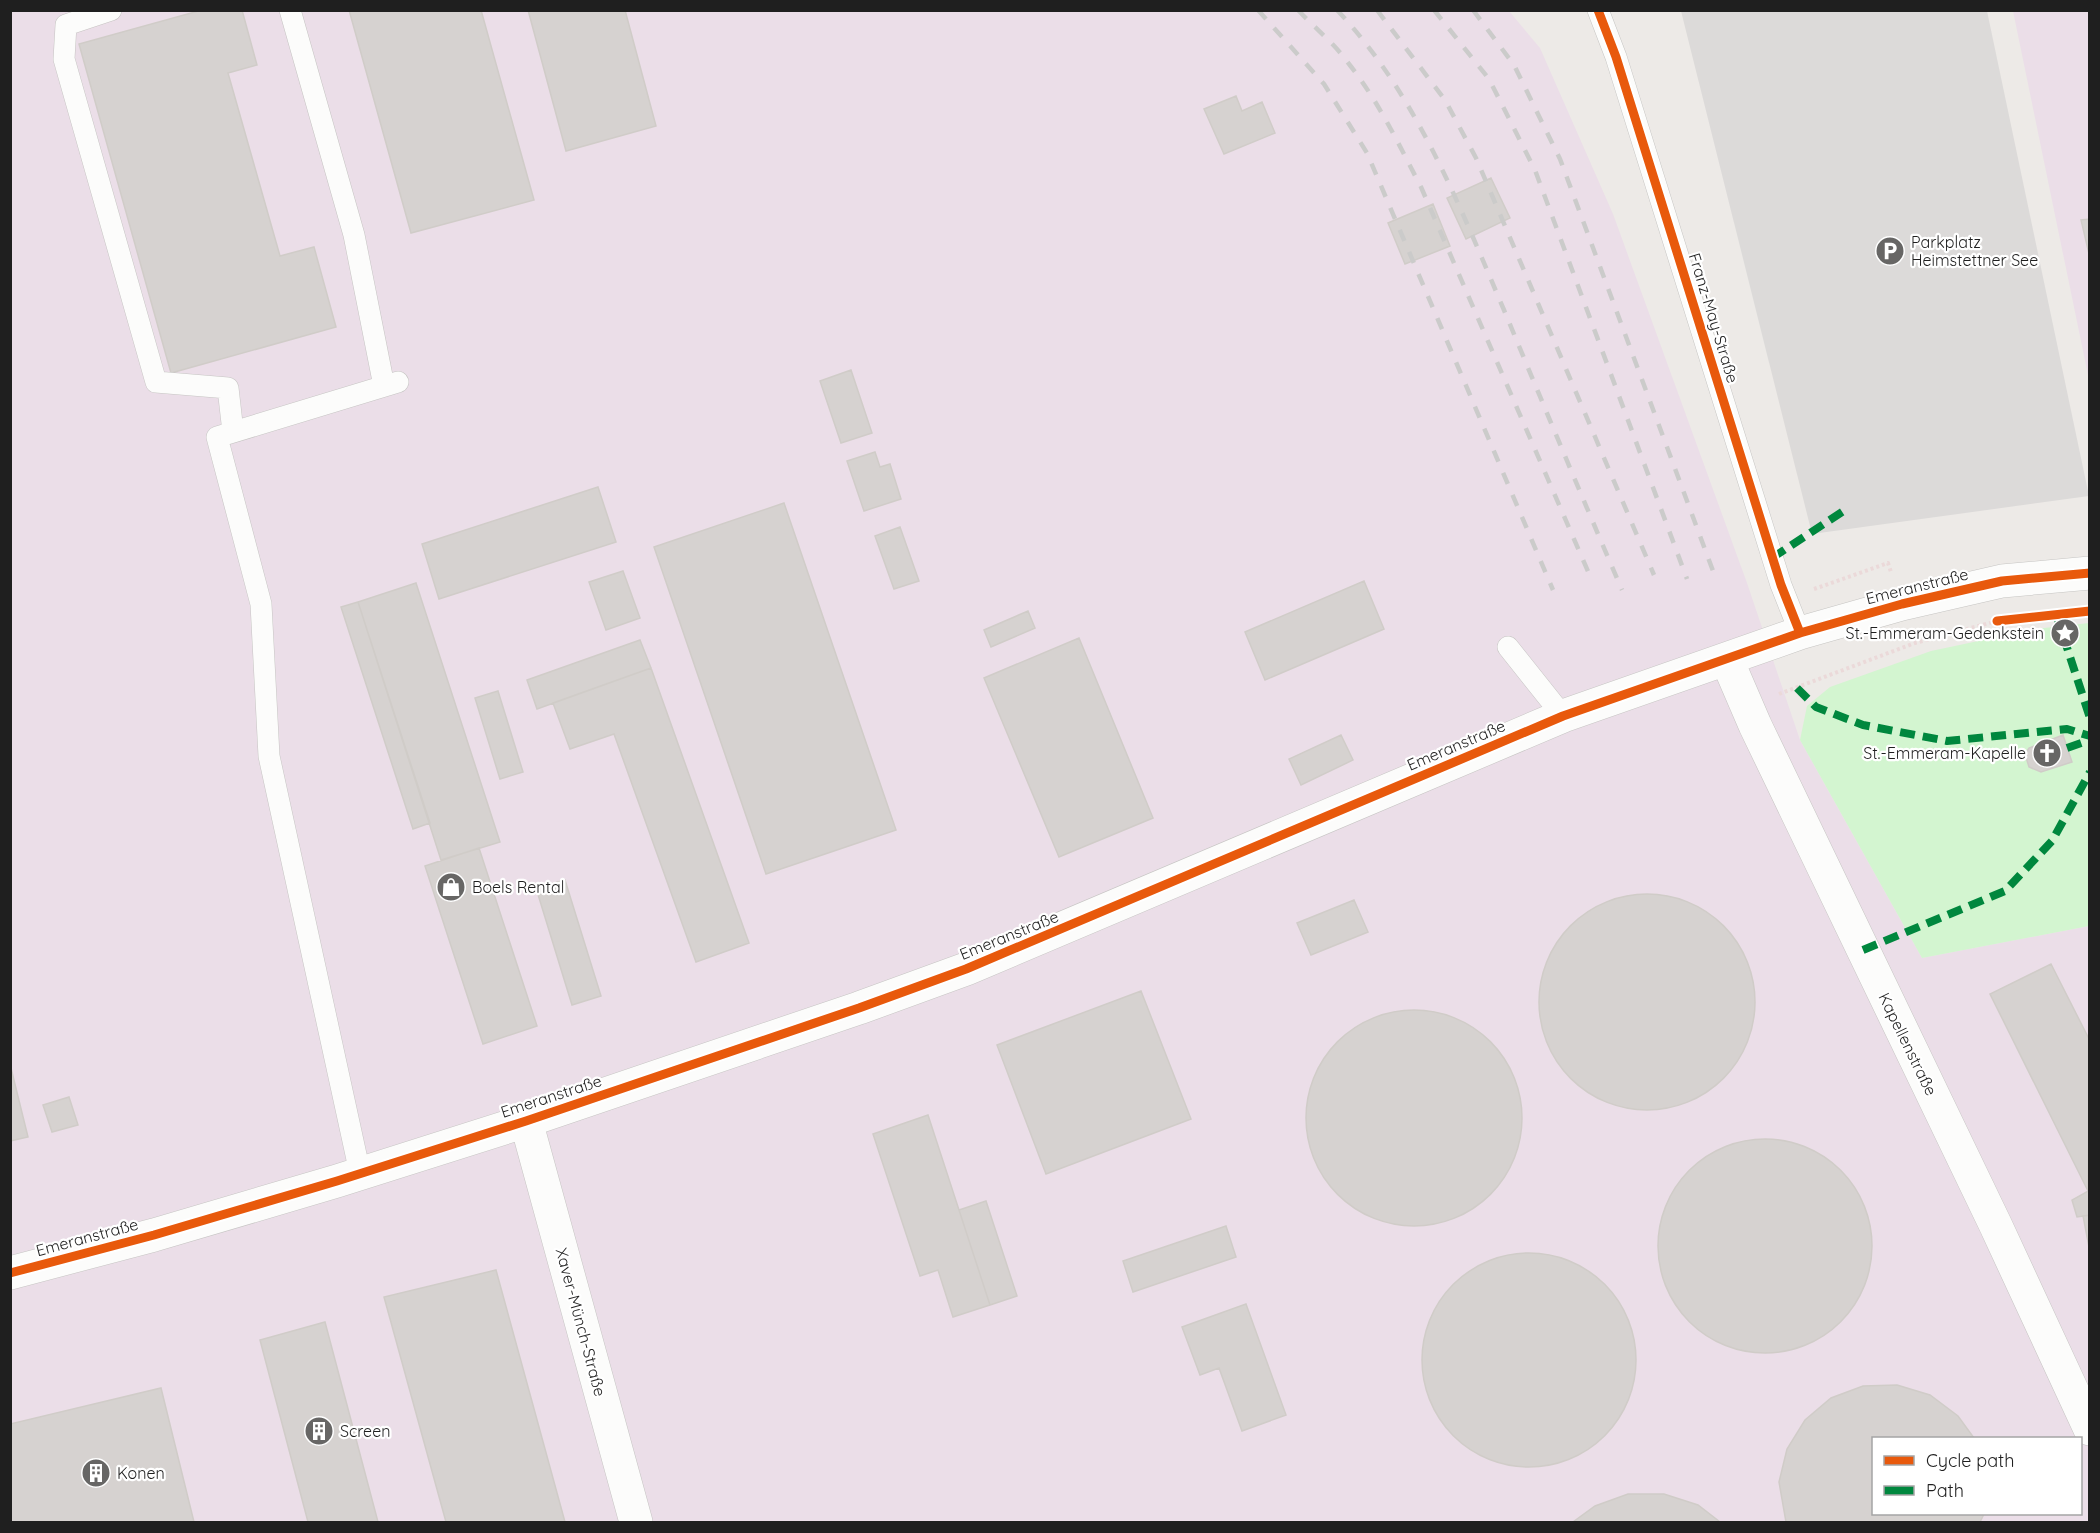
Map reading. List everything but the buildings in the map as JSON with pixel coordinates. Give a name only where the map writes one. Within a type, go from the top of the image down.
[{"type":"street","name":"Emeranstraße","points":[[10,1273],[154,1235],[360,1173],[526,1121],[859,1008],[966,969],[1563,716],[1800,633],[1902,604],[2002,581],[2090,573]]},
{"type":"street","name":"Kapellenstraße","points":[[1727,660],[1745,705],[1991,1215],[2090,1429]]},
{"type":"street","name":"Xaver-Münch-Straße","points":[[526,1121],[636,1522]]},
{"type":"lane","points":[[111,10],[66,25],[64,59],[156,382],[228,388],[233,432]]},
{"type":"lane","points":[[290,10],[354,235],[391,384],[217,437],[261,604],[268,756],[360,1173]]},
{"type":"lane","name":"Franz-May-Straße","points":[[1599,10],[1781,585],[1800,633]]},
{"type":"lane","points":[[1508,647],[1563,716]]},
{"type":"path","points":[[1745,705],[1915,643],[1997,621]]},
{"type":"shaded area","points":[[10,11],[1509,11],[1540,48],[1613,214],[1747,583],[1800,740],[1922,958],[2089,926],[2089,1522],[11,1522]]},
{"type":"shaded area","name":"Parkplatz Heimstettner See","points":[[1681,11],[1987,11],[2089,496],[1812,534]]},
{"type":"shaded area","points":[[2013,11],[2089,11],[2089,380]]},
{"type":"green space","points":[[2089,623],[2089,926],[1922,958],[1800,740],[1807,706],[1830,687],[1931,651],[2035,629]]},
{"type":"railway","points":[[1258,10],[1324,84],[1367,153],[1553,590]]},
{"type":"railway","points":[[1298,10],[1338,50],[1360,78],[1388,124],[1421,187],[1590,576]]},
{"type":"railway","points":[[1337,10],[1391,78],[1434,152],[1470,231],[1622,590]]},
{"type":"railway","points":[[1377,10],[1445,100],[1476,158],[1654,575]]},
{"type":"railway","points":[[1434,10],[1489,79],[1535,170],[1687,579]]},
{"type":"railway","points":[[1473,10],[1514,65],[1560,159],[1713,571]]},
{"type":"marked path","points":[[1772,558],[1848,508]]},
{"type":"marked path","points":[[2056,614],[2090,718]]},
{"type":"marked path","points":[[1797,688],[1816,707],[1863,725],[1947,741],[2067,729],[2090,736]]},
{"type":"marked path","points":[[2067,748],[2090,740]]},
{"type":"marked path","points":[[1863,950],[2005,891],[2052,841],[2090,772]]},
{"type":"cycle path","points":[[1598,10],[1616,57],[1781,585],[1800,633]]},
{"type":"cycle path","points":[[10,1273],[154,1235],[337,1181],[526,1121],[859,1008],[966,969],[1563,716],[1800,633],[1902,604],[2002,581],[2090,573]]},
{"type":"cycle path","points":[[1997,621],[2090,611]]},
{"type":"place","name":"Parkplatz Heimstettner See","points":[[1890,251]]},
{"type":"place","name":"St.-Emmeram-Gedenkstein","points":[[2065,633]]},
{"type":"place","name":"St.-Emmeram-Kapelle","points":[[2047,753]]},
{"type":"place","name":"Boels Rental","points":[[451,887]]},
{"type":"place","name":"Screen","points":[[319,1431]]},
{"type":"place","name":"Konen","points":[[96,1473]]}]
